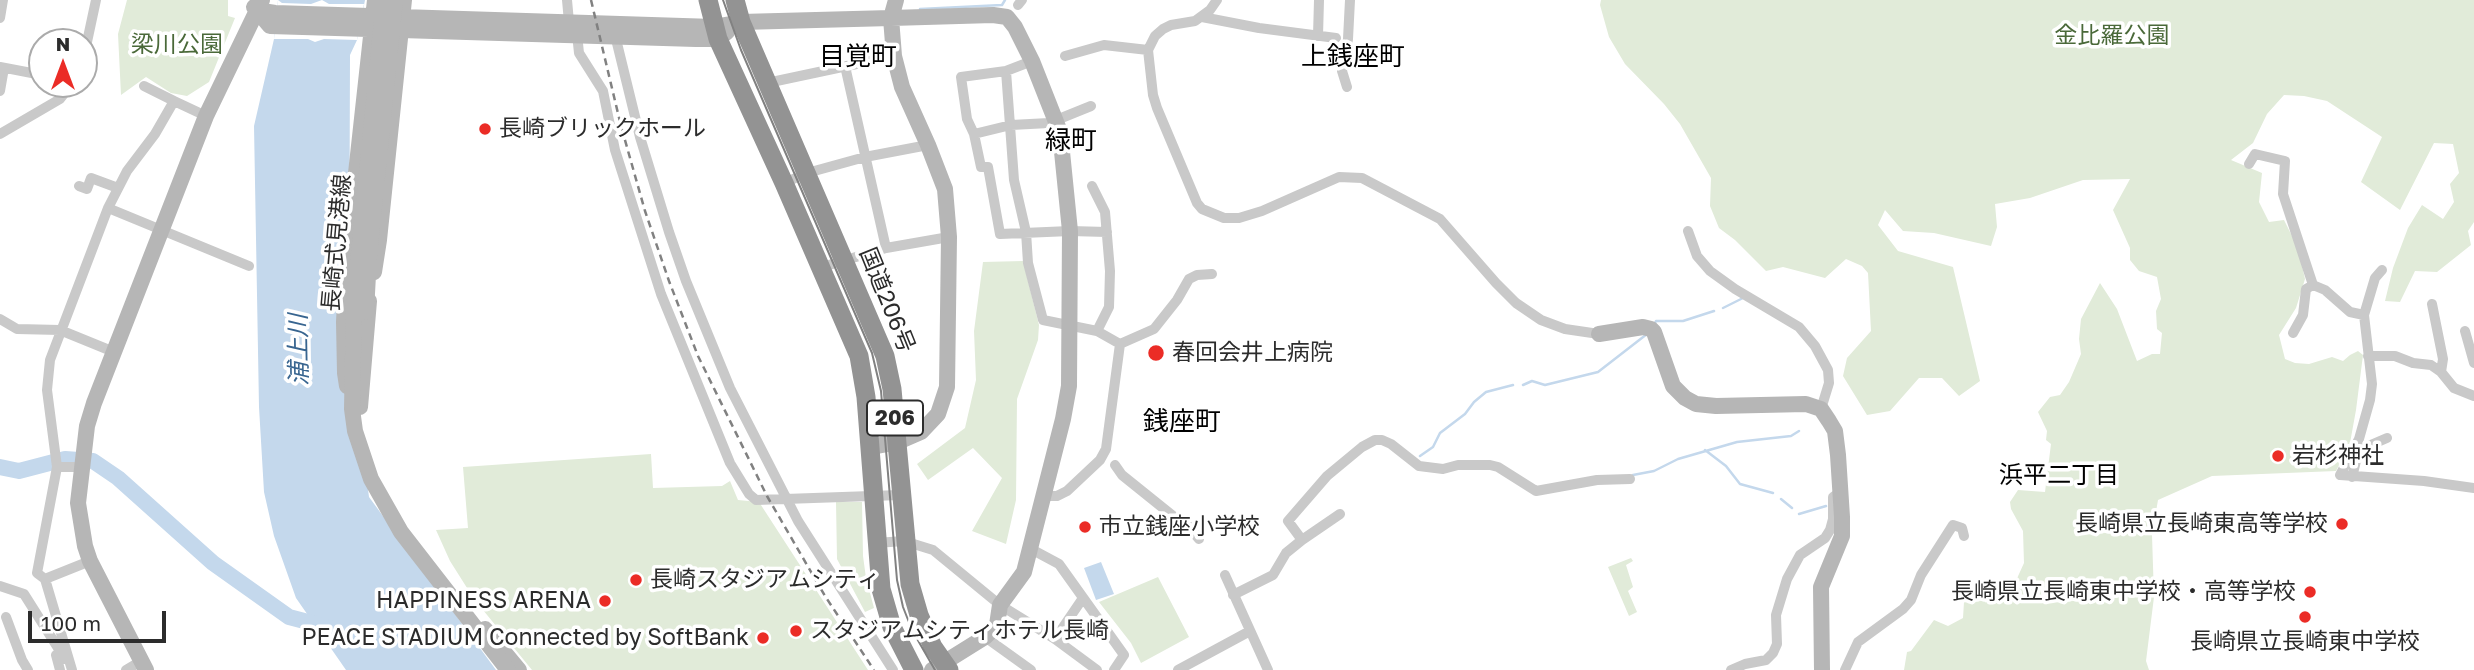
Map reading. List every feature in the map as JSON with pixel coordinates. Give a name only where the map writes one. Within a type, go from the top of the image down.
[{"type":"highway","name":"国道206号","points":[[708,0],[716,33],[859,356],[866,397],[881,589],[892,626],[914,670]]},
{"type":"highway","name":"国道206号","points":[[735,0],[741,22],[846,260],[885,356],[898,442],[900,495],[910,584],[919,615],[941,668]]},
{"type":"main road","name":"長崎式見港線","points":[[384,0],[354,303],[352,409],[366,466],[390,516],[508,670]]},
{"type":"main road","name":"長崎式見港線","points":[[395,0],[369,256],[360,420],[364,464],[380,505],[402,539],[476,618],[519,670]]},
{"type":"main road","points":[[366,312],[379,240],[404,0]]},
{"type":"main road","points":[[870,447],[898,442],[921,432],[933,422],[945,396],[949,236],[945,189],[902,87],[894,56],[891,18],[896,0]]},
{"type":"main road","points":[[144,666],[90,561],[80,524],[80,467],[90,414],[206,116],[256,3],[272,19],[369,18],[403,24],[716,33]]},
{"type":"main road","points":[[573,28],[615,35],[716,33],[741,22],[993,15],[1007,17],[1015,27],[1032,61],[1060,132],[1070,231],[1069,386],[1024,572],[1000,605],[997,625],[985,637],[941,668]]},
{"type":"main road","points":[[352,409],[345,373],[344,322],[348,246],[369,18]]},
{"type":"main road","points":[[1599,334],[1643,327],[1651,329],[1672,386],[1696,404],[1805,404],[1821,409],[1835,431],[1842,536],[1823,580],[1819,597],[1822,670]]},
{"type":"street","points":[[0,18],[3,0]]},
{"type":"street","points":[[90,28],[96,0]]},
{"type":"street","points":[[567,0],[579,53],[603,92],[615,150],[662,294],[730,463],[749,494],[756,500],[900,495]]},
{"type":"street","points":[[1202,17],[1217,0]]},
{"type":"street","points":[[1318,36],[1319,0]]},
{"type":"street","points":[[1347,87],[1342,71],[1348,39],[1350,0]]},
{"type":"street","points":[[1336,37],[1259,28],[1202,17],[1163,29],[1155,36],[1148,50],[1153,94],[1197,202],[1207,212],[1224,218],[1239,218],[1262,211],[1339,177],[1362,178],[1440,219],[1496,284],[1516,303],[1541,320],[1565,330],[1599,334]]},
{"type":"street","points":[[615,35],[640,137],[686,281],[730,388],[785,499],[893,670]]},
{"type":"street","points":[[1065,56],[1104,45],[1148,50]]},
{"type":"street","points":[[767,83],[894,56]]},
{"type":"street","points":[[1032,61],[1006,71],[961,77],[967,119],[974,134],[981,167],[988,167],[1000,234],[1107,232]]},
{"type":"street","points":[[845,66],[886,248]]},
{"type":"street","points":[[0,91],[2,68],[28,73]]},
{"type":"street","points":[[1006,71],[1014,180],[1026,232],[1028,262],[1043,320],[1097,331],[1120,344]]},
{"type":"street","points":[[144,86],[206,116]]},
{"type":"street","points":[[0,134],[61,98]]},
{"type":"street","points":[[72,670],[45,579],[37,571],[57,467],[47,390],[50,360],[108,208],[127,171],[155,134],[174,101]]},
{"type":"street","points":[[974,134],[1011,125],[1049,123],[1091,106]]},
{"type":"street","points":[[784,183],[807,173],[865,157],[928,145]]},
{"type":"street","points":[[2249,163],[2255,154],[2285,161],[2283,194],[2313,285],[2325,290],[2350,312],[2364,315]]},
{"type":"street","points":[[79,186],[87,189],[91,178],[118,188]]},
{"type":"street","points":[[1092,186],[1105,212],[1110,271],[1109,307],[1097,331]]},
{"type":"street","points":[[108,208],[250,266]]},
{"type":"street","points":[[1688,232],[1697,256],[1710,271],[1799,327],[1815,346],[1828,370],[1829,383],[1821,409]]},
{"type":"street","points":[[818,268],[886,248],[949,236]]},
{"type":"street","points":[[2382,270],[2375,278],[2364,315],[2372,384],[2370,400],[2359,439],[2340,475],[2424,481],[2474,488]]},
{"type":"street","points":[[1120,344],[1154,328],[1177,300],[1189,279],[1202,274],[1212,274]]},
{"type":"street","points":[[2293,333],[2303,314],[2306,289],[2313,285]]},
{"type":"street","points":[[2432,304],[2444,359],[2441,372]]},
{"type":"street","points":[[0,319],[17,330],[60,330],[114,352]]},
{"type":"street","points":[[2465,331],[2474,363]]},
{"type":"street","points":[[1043,496],[1057,496],[1067,491],[1100,460],[1106,449],[1120,344]]},
{"type":"street","points":[[2368,356],[2395,356],[2413,363],[2431,365],[2441,372],[2454,388],[2474,396]]},
{"type":"street","points":[[2352,477],[2356,461],[2366,447],[2387,438]]},
{"type":"street","points":[[1302,540],[1288,521],[1327,477],[1362,447],[1375,440],[1391,444],[1419,466],[1443,469],[1465,465],[1498,467],[1536,491],[1597,480],[1630,479]]},
{"type":"street","points":[[1115,465],[1122,475],[1173,516],[1185,522],[1199,539]]},
{"type":"street","points":[[57,467],[80,467]]},
{"type":"street","points":[[1731,670],[1766,660],[1773,653],[1777,644],[1776,615],[1787,579],[1800,555],[1825,538],[1830,530],[1833,497],[1840,492]]},
{"type":"street","points":[[1233,595],[1273,575],[1286,553],[1340,514]]},
{"type":"street","points":[[1845,670],[1858,642],[1870,631],[1895,617],[1911,600],[1921,575],[1953,525],[1962,528],[1964,536]]},
{"type":"street","points":[[876,543],[904,541],[933,550],[1000,605],[1055,639],[1097,670]]},
{"type":"street","points":[[1031,549],[1059,564],[1124,655],[1114,670]]},
{"type":"street","points":[[45,579],[90,561]]},
{"type":"street","points":[[1224,575],[1268,670]]},
{"type":"street","points":[[0,586],[24,594],[72,670]]},
{"type":"street","points":[[1055,639],[1083,598]]},
{"type":"street","points":[[6,617],[22,660],[29,670]]},
{"type":"street","points":[[1178,670],[1250,631]]},
{"type":"street","points":[[985,637],[1031,670]]},
{"type":"street","points":[[56,655],[60,670]]},
{"type":"street","points":[[126,670],[144,666]]},
{"type":"green space","name":"梁川公園","points":[[127,0],[228,0],[228,16],[235,18],[209,82],[187,96],[171,93],[146,77],[121,95],[118,34]]},
{"type":"green space","name":"金比羅公園","points":[[1601,0],[2474,0],[2474,222],[2468,231],[2471,245],[2437,272],[2415,271],[2400,302],[2385,301],[2393,268],[2408,228],[2422,205],[2443,219],[2454,202],[2450,184],[2459,173],[2453,144],[2434,143],[2400,210],[2361,182],[2382,137],[2327,101],[2284,95],[2267,114],[2253,143],[2231,160],[2262,173],[2259,202],[2269,222],[2284,220],[2298,248],[2305,279],[2296,308],[2279,335],[2285,359],[2309,364],[2332,357],[2343,361],[2358,351],[2363,355],[2350,443],[2336,471],[2212,476],[2158,500],[2152,535],[2154,597],[2146,661],[2149,670],[1904,670],[1907,652],[1911,651],[1934,620],[1948,626],[1963,618],[1965,586],[1976,587],[1986,603],[1990,594],[1999,591],[2006,583],[2014,585],[2024,563],[2023,531],[2010,502],[2018,490],[2045,492],[2051,444],[2046,440],[2047,431],[2038,412],[2050,397],[2060,395],[2069,382],[2081,354],[2081,319],[2100,283],[2117,309],[2137,361],[2152,354],[2160,354],[2162,333],[2157,329],[2156,311],[2161,299],[2157,277],[2139,271],[2130,260],[2130,248],[2113,210],[2130,179],[2083,180],[2030,198],[1995,204],[1997,227],[1991,246],[1934,233],[1903,231],[1885,210],[1878,225],[1898,251],[1953,267],[1980,381],[1959,396],[1942,378],[1919,378],[1890,411],[1867,415],[1843,376],[1847,358],[1871,331],[1868,273],[1862,266],[1846,259],[1825,278],[1783,267],[1766,271],[1719,228],[1710,206],[1711,178],[1680,124],[1625,64],[1609,37]]},
{"type":"green space","points":[[1023,261],[1039,325],[1038,340],[1017,399],[1016,500],[1006,544],[972,531],[1002,478],[973,448],[928,480],[917,464],[965,428],[976,380],[974,331],[983,262]]},
{"type":"green space","name":"長崎スタジアムシティ","points":[[651,454],[653,488],[722,486],[730,481],[738,500],[759,502],[868,670],[532,670],[474,599],[450,561],[436,530],[468,528],[463,467]]},
{"type":"green space","points":[[836,502],[862,502],[863,556],[874,608],[865,612],[837,559]]},
{"type":"green space","points":[[1631,558],[1633,561],[1626,565],[1633,587],[1628,591],[1637,612],[1629,616],[1608,567]]},
{"type":"green space","points":[[1158,577],[1189,637],[1141,663],[1131,643],[1099,602]]},
{"type":"water","name":"浦上川","points":[[278,0],[365,0],[357,40],[350,55],[349,346],[369,497],[496,670],[346,670],[296,598],[274,536],[264,492],[259,407],[254,126],[274,39]]},
{"type":"water","points":[[1101,562],[1114,594],[1096,600],[1084,568]]},
{"type":"pier","points":[[278,0],[282,3],[311,4],[322,0],[329,4],[364,4],[357,40],[324,39],[315,42],[308,39],[274,39]]},
{"type":"waterway","points":[[920,9],[1002,5],[1005,0]]},
{"type":"waterway","points":[[1723,308],[1743,298]]},
{"type":"waterway","points":[[1655,323],[1683,321],[1714,311]]},
{"type":"waterway","points":[[1523,385],[1532,381],[1545,385],[1598,372],[1647,334]]},
{"type":"waterway","points":[[1420,456],[1433,447],[1440,433],[1465,414],[1486,392],[1513,385]]},
{"type":"waterway","points":[[1633,475],[1654,471],[1678,459],[1737,442],[1791,436],[1799,431]]},
{"type":"waterway","points":[[1705,450],[1726,466],[1740,484],[1773,493]]},
{"type":"waterway","points":[[0,467],[19,471],[65,459],[93,461],[118,478],[213,563],[289,617],[331,628]]},
{"type":"waterway","points":[[1781,499],[1792,508]]},
{"type":"waterway","points":[[1799,514],[1826,506]]},
{"type":"tram line","points":[[723,0],[741,50],[872,353],[881,391],[897,580],[912,630],[935,670]]},
{"type":"railway","points":[[591,0],[621,126],[645,211],[698,356],[767,496],[825,596],[874,670]]},
{"type":"place","name":"長崎ブリックホール","points":[[485,129]]},
{"type":"place","name":"春回会井上病院","points":[[1156,353]]},
{"type":"place","name":"岩杉神社","points":[[2278,456]]},
{"type":"place","name":"長崎県立長崎東高等学校","points":[[2342,524]]},
{"type":"place","name":"市立銭座小学校","points":[[1085,527]]},
{"type":"place","name":"長崎スタジアムシティ","points":[[636,580]]},
{"type":"place","name":"長崎県立長崎東中学校・高等学校","points":[[2310,592]]},
{"type":"place","name":"HAPPINESS ARENA","points":[[605,601]]},
{"type":"place","name":"長崎県立長崎東中学校","points":[[2305,617]]},
{"type":"place","name":"スタジアムシティホテル長崎","points":[[796,631]]},
{"type":"place","name":"PEACE STADIUM Connected by SoftBank","points":[[763,638]]},
{"type":"district","name":"目覚町","points":[[858,57]]},
{"type":"district","name":"上銭座町","points":[[1353,57]]},
{"type":"district","name":"緑町","points":[[1071,141]]},
{"type":"district","name":"銭座町","points":[[1182,422]]},
{"type":"district","name":"浜平二丁目","points":[[2059,475]]}]
